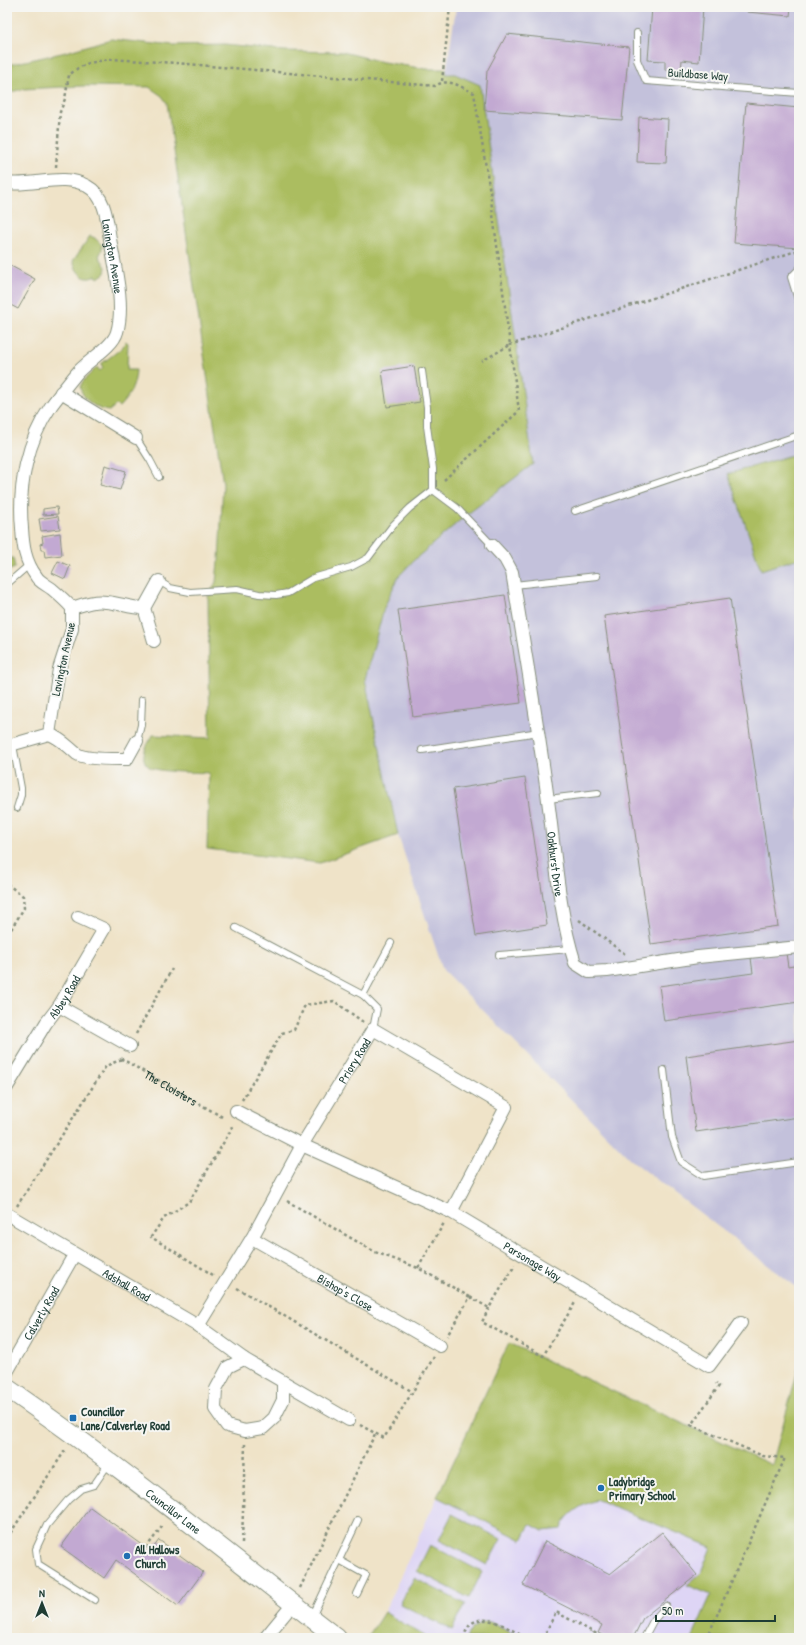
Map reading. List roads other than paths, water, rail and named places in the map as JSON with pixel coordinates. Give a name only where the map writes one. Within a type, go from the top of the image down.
[{"type":"street","name":"Lavington Avenue","points":[[7,183],[20,185],[56,180],[72,180],[88,186],[99,196],[105,212],[117,280],[120,317],[117,334],[105,349],[82,368],[50,407],[41,423],[22,477],[21,516],[26,558],[37,578],[72,608],[72,629],[59,669],[49,734]]},
{"type":"street","points":[[61,392],[136,438]]},
{"type":"street","name":"Oakhurst Drive","points":[[492,544],[505,559],[512,572],[539,732],[563,908],[570,949],[575,963],[589,972],[607,971],[698,957],[799,947]]},
{"type":"street","points":[[154,641],[144,608],[159,581]]},
{"type":"street","name":"Lavington Avenue","points":[[72,608],[90,602],[105,601],[130,608],[144,608]]},
{"type":"street","points":[[10,745],[49,734],[60,738],[79,755],[110,760],[127,759],[137,741]]},
{"type":"street","name":"Abbey Road","points":[[7,1087],[46,1024],[59,1006],[104,929],[78,917]]},
{"type":"street","points":[[59,1006],[130,1046]]},
{"type":"street","name":"Priory Road","points":[[198,1326],[252,1238],[302,1145],[373,1029],[506,1107],[451,1212]]},
{"type":"street","points":[[233,1116],[302,1145]]},
{"type":"street","name":"Parsonage Way","points":[[302,1145],[451,1212],[709,1366],[741,1323]]},
{"type":"street","name":"Adshall Road","points":[[9,1216],[198,1326],[244,1359],[348,1420]]},
{"type":"street","name":"Bishop's Close","points":[[252,1238],[440,1346]]},
{"type":"street","name":"Calverly Road","points":[[7,1372],[74,1255]]},
{"type":"street","points":[[244,1359],[228,1367],[216,1389],[215,1409],[227,1426],[245,1431],[263,1428],[274,1418],[283,1400],[284,1382]]},
{"type":"street","name":"Councillor Lane","points":[[7,1388],[46,1414],[74,1437],[174,1510],[337,1638]]},
{"type":"street","points":[[265,1638],[293,1604]]},
{"type":"lane","name":"Buildbase Way","points":[[638,33],[636,60],[646,82],[799,93]]},
{"type":"lane","points":[[799,269],[791,277],[799,303]]},
{"type":"lane","points":[[422,371],[433,469],[433,490]]},
{"type":"lane","points":[[574,511],[799,435]]},
{"type":"lane","points":[[136,438],[159,477]]},
{"type":"lane","points":[[433,490],[457,508],[492,544]]},
{"type":"lane","points":[[159,581],[170,588],[190,592],[237,589],[260,594],[276,595],[288,593],[313,578],[351,567],[368,558],[393,525],[410,508],[433,490]]},
{"type":"lane","points":[[7,584],[29,565]]},
{"type":"lane","points":[[514,585],[596,576]]},
{"type":"lane","points":[[137,741],[141,725],[142,700]]},
{"type":"lane","points":[[422,750],[539,732]]},
{"type":"lane","points":[[10,745],[21,788],[21,795],[17,808]]},
{"type":"lane","points":[[548,799],[598,793]]},
{"type":"lane","points":[[236,928],[363,995],[377,1009],[373,1029]]},
{"type":"lane","points":[[363,995],[391,943]]},
{"type":"lane","points":[[499,955],[570,949]]},
{"type":"lane","points":[[664,1070],[672,1137],[681,1162],[703,1176],[799,1162]]},
{"type":"lane","points":[[95,1600],[38,1564],[36,1549],[47,1525],[68,1500],[81,1489],[94,1485],[109,1463]]},
{"type":"lane","points":[[312,1618],[358,1520]]},
{"type":"lane","points":[[339,1560],[366,1575],[357,1594]]},
{"type":"lane","points":[[644,1638],[653,1621],[666,1606]]},
{"type":"place","name":"Councillor Lane/Calverley Road","points":[[73,1418]]},
{"type":"place","name":"Ladybridge Primary School","points":[[601,1488]]},
{"type":"place","name":"All Hallows Church","points":[[127,1556]]}]
